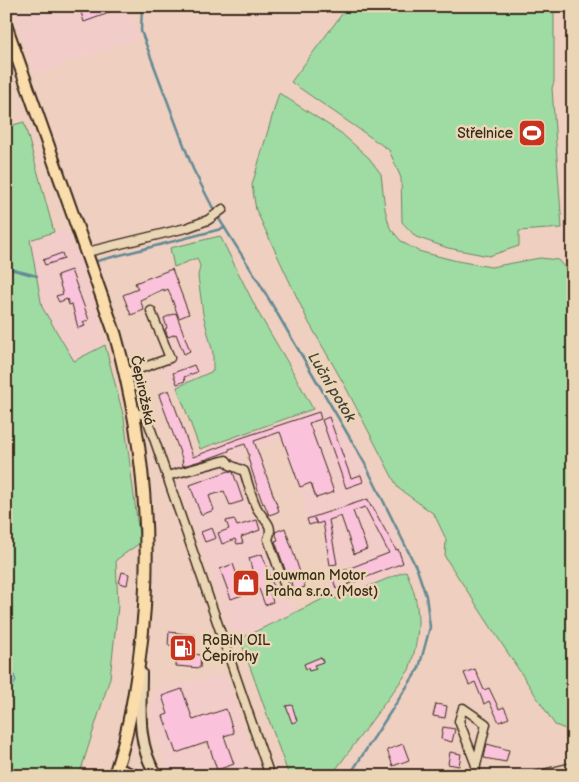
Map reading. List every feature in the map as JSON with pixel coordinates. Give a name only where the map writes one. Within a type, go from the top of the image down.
[{"type":"main road","name":"Čepirožská","points":[[6,26],[115,334],[126,374],[141,462],[146,522],[146,586],[142,638],[132,705],[116,772]]},
{"type":"street","points":[[87,252],[186,228],[208,220],[223,210]]},
{"type":"street","points":[[126,374],[170,358],[152,311]]},
{"type":"street","points":[[133,412],[144,415],[148,421],[270,776]]},
{"type":"street","points":[[167,476],[226,460],[230,465],[244,471],[258,510],[266,518],[271,533],[268,539],[287,592]]},
{"type":"street","points":[[142,638],[142,733],[148,759],[157,776]]},
{"type":"street","points":[[475,776],[486,724],[464,708],[459,721],[476,765]]},
{"type":"street","points":[[535,776],[573,767]]},
{"type":"street","points":[[116,772],[136,776]]},
{"type":"shaded area","points":[[13,6],[134,6],[130,11],[138,38],[35,75],[14,15]]},
{"type":"shaded area","points":[[68,229],[81,259],[100,317],[105,345],[74,361],[42,307],[30,240]]},
{"type":"shaded area","points":[[174,312],[177,322],[203,314],[213,353],[214,371],[175,388],[172,381],[167,383],[160,365],[167,362],[152,321]]},
{"type":"shaded area","points":[[328,408],[362,463],[412,568],[337,599],[329,596],[325,584],[332,580],[322,524],[309,526],[305,517],[302,497],[281,440],[241,453],[296,612],[240,639],[234,640],[171,462],[200,449],[313,409]]},
{"type":"shaded area","points":[[225,674],[260,776],[174,776],[167,772],[151,726],[154,689],[184,685]]},
{"type":"green space","points":[[348,6],[556,6],[554,12],[554,82],[552,88],[562,228],[519,231],[519,246],[489,256],[448,248],[416,237],[402,222],[401,178],[389,150],[291,82]]},
{"type":"green space","points":[[279,93],[341,133],[369,158],[381,174],[385,209],[390,228],[402,242],[418,251],[491,267],[540,258],[558,260],[573,279],[573,732],[555,725],[445,557],[446,539],[434,514],[398,488],[344,384],[308,321],[256,210],[252,185]]},
{"type":"green space","points":[[24,122],[54,232],[30,240],[42,307],[74,361],[105,345],[124,418],[140,543],[116,560],[118,606],[110,678],[79,776],[6,776],[6,686],[11,689],[16,681],[6,653],[6,127]]},
{"type":"green space","points":[[220,236],[259,314],[313,409],[200,449],[177,387],[213,371],[213,353],[203,314],[198,276],[200,266],[197,258],[174,267],[170,248]]},
{"type":"green space","points":[[406,571],[415,596],[418,620],[416,644],[409,670],[331,776],[289,776],[240,639],[329,596],[338,599]]},
{"type":"water","points":[[6,653],[16,681],[11,689],[6,686]]},
{"type":"building","points":[[79,6],[106,6],[109,13],[84,22]]},
{"type":"building","points":[[62,253],[64,259],[45,265],[43,260]]},
{"type":"building","points":[[172,269],[189,314],[179,318],[168,289],[164,291],[164,289],[140,300],[144,310],[131,315],[123,295],[138,289],[135,283]]},
{"type":"building","points":[[71,270],[89,320],[83,322],[85,326],[78,328],[72,304],[69,305],[67,299],[59,302],[56,296],[63,294],[57,275]]},
{"type":"building","points":[[176,313],[190,351],[184,354],[176,334],[168,337],[165,329],[167,328],[164,318]]},
{"type":"building","points":[[194,365],[197,372],[184,377],[185,381],[177,384],[173,373]]},
{"type":"building","points":[[169,390],[193,457],[238,439],[319,412],[321,419],[309,423],[334,492],[316,498],[311,483],[300,487],[280,432],[254,441],[279,511],[275,513],[269,515],[263,504],[245,444],[183,466],[183,461],[159,394]]},
{"type":"building","points":[[329,417],[351,478],[361,475],[363,482],[346,488],[322,420]]},
{"type":"building","points":[[229,471],[233,472],[243,501],[230,505],[224,491],[209,496],[214,510],[201,515],[190,485]]},
{"type":"building","points":[[368,499],[396,550],[398,549],[403,563],[336,589],[332,575],[389,553],[365,507],[353,511],[367,549],[354,554],[341,516],[329,520],[337,564],[330,565],[323,522],[317,524],[314,518],[316,523],[309,525],[307,519]]},
{"type":"building","points":[[234,519],[237,526],[257,520],[260,530],[241,537],[243,543],[237,544],[235,539],[222,544],[218,533],[229,529],[226,521]]},
{"type":"building","points":[[212,528],[216,538],[205,542],[201,532]]},
{"type":"building","points":[[285,528],[305,587],[293,591],[290,577],[288,578],[275,541],[278,540],[275,532]]},
{"type":"building","points":[[262,554],[273,585],[268,586],[273,602],[265,605],[259,589],[231,599],[220,569],[233,564],[238,578],[253,573],[249,558]]},
{"type":"building","points":[[122,572],[129,574],[127,585],[119,583]]},
{"type":"building","points":[[169,632],[195,635],[193,654],[201,655],[200,668],[176,666],[178,646],[168,645]]},
{"type":"building","points":[[321,657],[323,662],[314,665],[316,669],[309,671],[308,668],[306,669],[304,664]]},
{"type":"building","points":[[475,669],[484,690],[489,688],[499,709],[504,707],[509,718],[499,722],[489,701],[484,704],[475,682],[469,685],[464,673]]},
{"type":"building","points":[[182,689],[193,720],[226,709],[234,733],[224,736],[234,764],[217,770],[208,742],[176,753],[163,716],[168,714],[162,696]]},
{"type":"building","points":[[436,704],[447,706],[445,718],[433,716]]},
{"type":"building","points":[[292,705],[297,721],[292,723],[286,706]]},
{"type":"building","points":[[443,727],[455,729],[452,742],[441,739]]},
{"type":"building","points":[[403,744],[409,760],[393,766],[387,750]]},
{"type":"building","points":[[487,744],[509,750],[506,762],[484,758]]},
{"type":"building","points":[[450,752],[461,754],[459,766],[448,764]]},
{"type":"waterway","name":"Luční potok","points":[[142,6],[141,31],[193,169],[216,214],[260,284],[364,462],[417,569],[426,596],[430,627],[419,668],[349,776]]},
{"type":"waterway","points":[[97,261],[225,228]]},
{"type":"waterway","points":[[6,268],[37,276]]},
{"type":"place","name":"Střelnice","points":[[532,133]]},
{"type":"place","name":"Louwman Motor Praha s.r.o. (Most)","points":[[246,583]]},
{"type":"place","name":"RoBiN OIL Čepirohy","points":[[183,648]]}]
